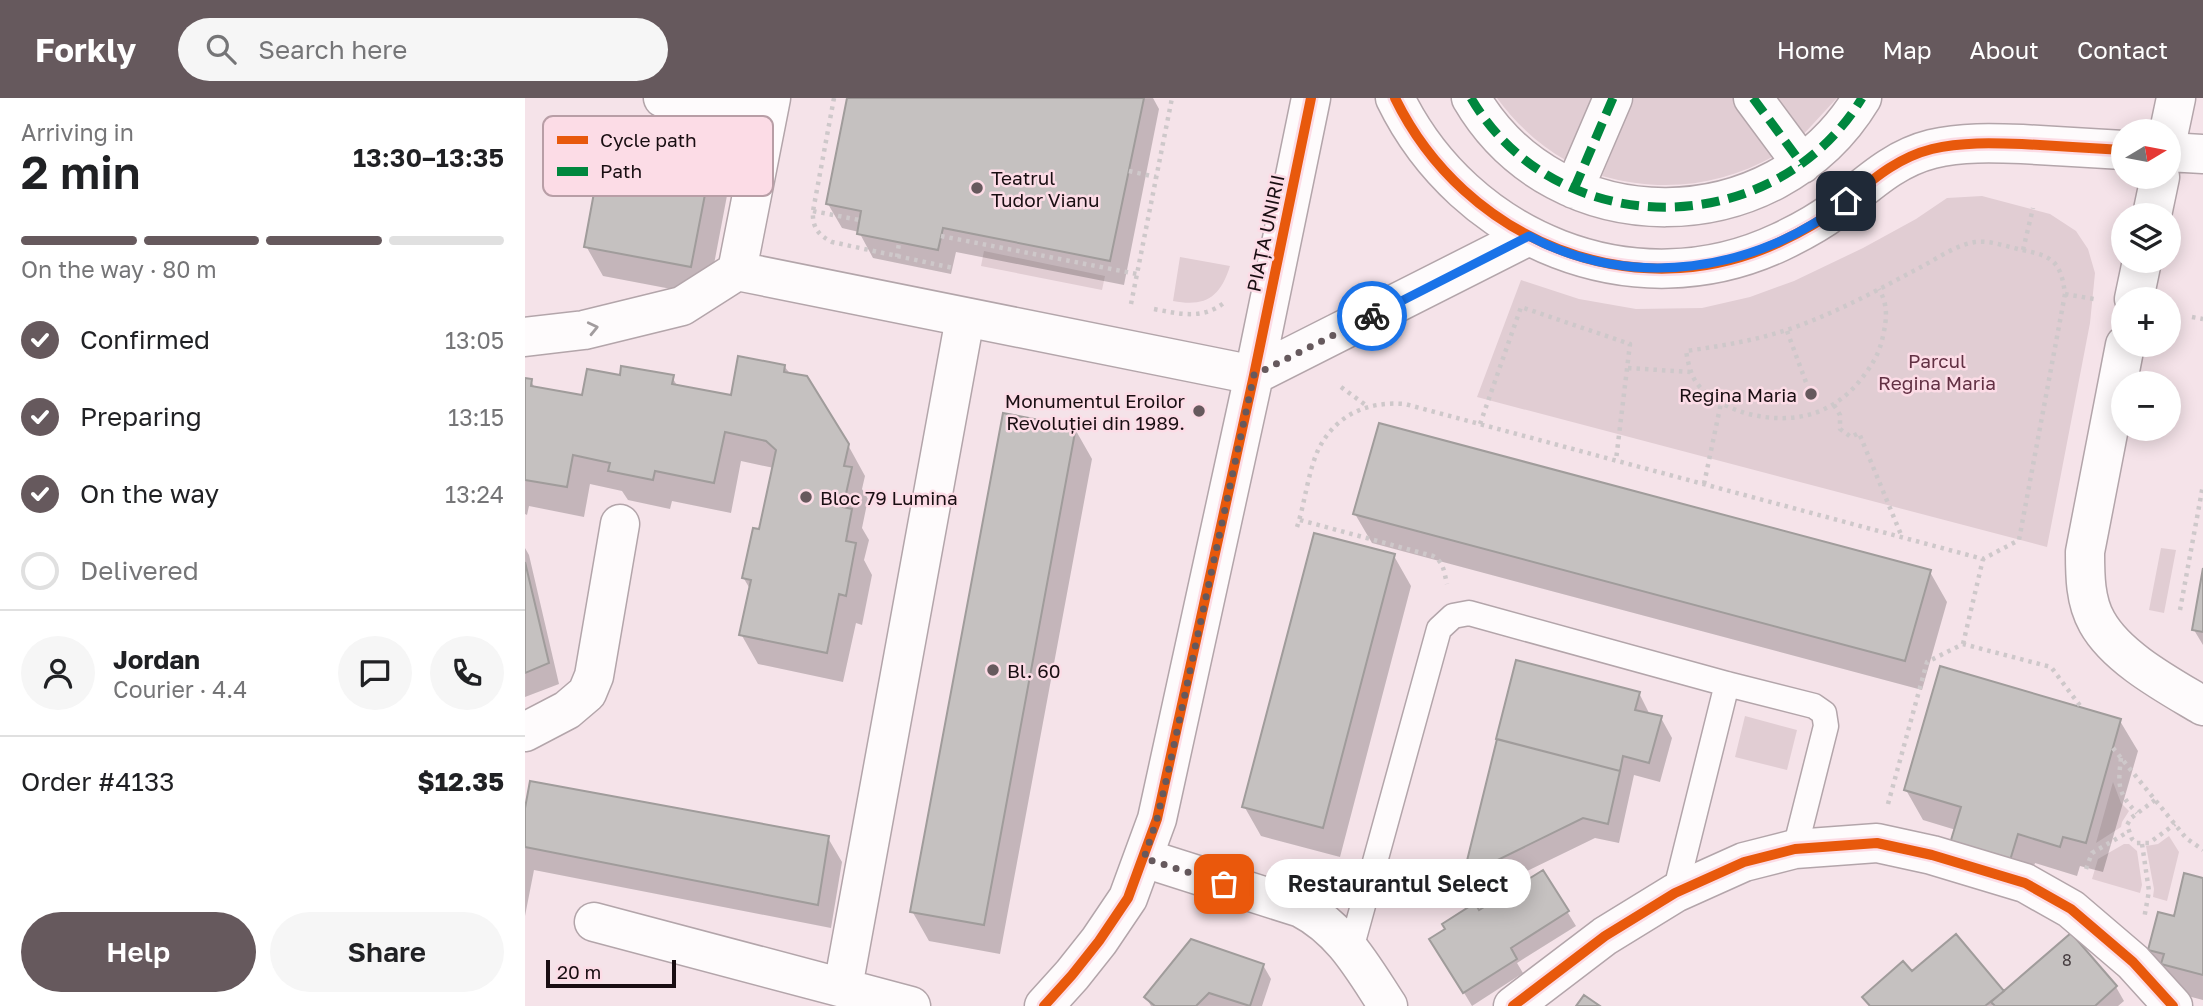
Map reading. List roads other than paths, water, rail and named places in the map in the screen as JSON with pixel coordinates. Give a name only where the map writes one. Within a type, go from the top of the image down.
[{"type":"street","points":[[663,98],[769,108]]},
{"type":"street","name":"PIAȚA UNIRII","points":[[1044,1006],[1099,941],[1128,898],[1157,819],[1254,375],[1311,98]]},
{"type":"street","points":[[1395,98],[1414,133],[1446,174],[1484,209],[1529,236],[1577,256],[1615,265],[1667,268],[1705,265],[1768,248],[1803,231],[1836,209],[1877,174],[1931,149],[1981,143],[2111,148]]},
{"type":"street","points":[[1471,98],[1488,123],[1515,151],[1546,174],[1574,189],[1606,200],[1670,208],[1696,206],[1747,194],[1771,183],[1802,164],[1833,137],[1863,98]]},
{"type":"street","points":[[1574,189],[1613,98]]},
{"type":"street","points":[[1753,98],[1802,164]]},
{"type":"street","points":[[2171,119],[2176,98]]},
{"type":"street","points":[[2181,153],[2203,154]]},
{"type":"street","points":[[737,271],[752,196]]},
{"type":"street","points":[[525,337],[584,330],[682,306],[737,271],[1254,375],[1529,236]]},
{"type":"street","points":[[843,987],[965,318]]},
{"type":"street","points":[[2123,357],[2085,552],[2089,601],[2096,621],[2126,655],[2203,706]]},
{"type":"street","points":[[525,732],[567,710],[587,693],[594,676],[620,524]]},
{"type":"street","points":[[1513,1006],[1605,936],[1675,893],[1744,862],[1795,849],[1877,843],[1932,855],[2025,883],[2071,909],[2133,962],[2173,1006]]},
{"type":"street","points":[[1144,858],[1301,908],[1319,918],[1351,949],[1388,1006]]},
{"type":"street","points":[[594,922],[911,1006]]},
{"type":"lane","points":[[1351,949],[1439,629],[1453,616],[1469,613],[1814,706],[1824,713],[1826,726],[1795,849]]},
{"type":"lane","points":[[1675,893],[1727,684]]},
{"type":"place","name":"Teatrul Tudor Vianu","points":[[977,188]]},
{"type":"place","name":"Regina Maria","points":[[1811,394]]},
{"type":"place","name":"Monumentul Eroilor Revoluției din 1989.","points":[[1199,411]]},
{"type":"place","name":"Bloc 79 Lumina","points":[[806,497]]},
{"type":"place","name":"Bl. 60","points":[[993,670]]},
{"type":"place","name":"Restaurantul Select","points":[[1224,884]]},
{"type":"park label","name":"Parcul Regina Maria","points":[[1937,371]]}]
